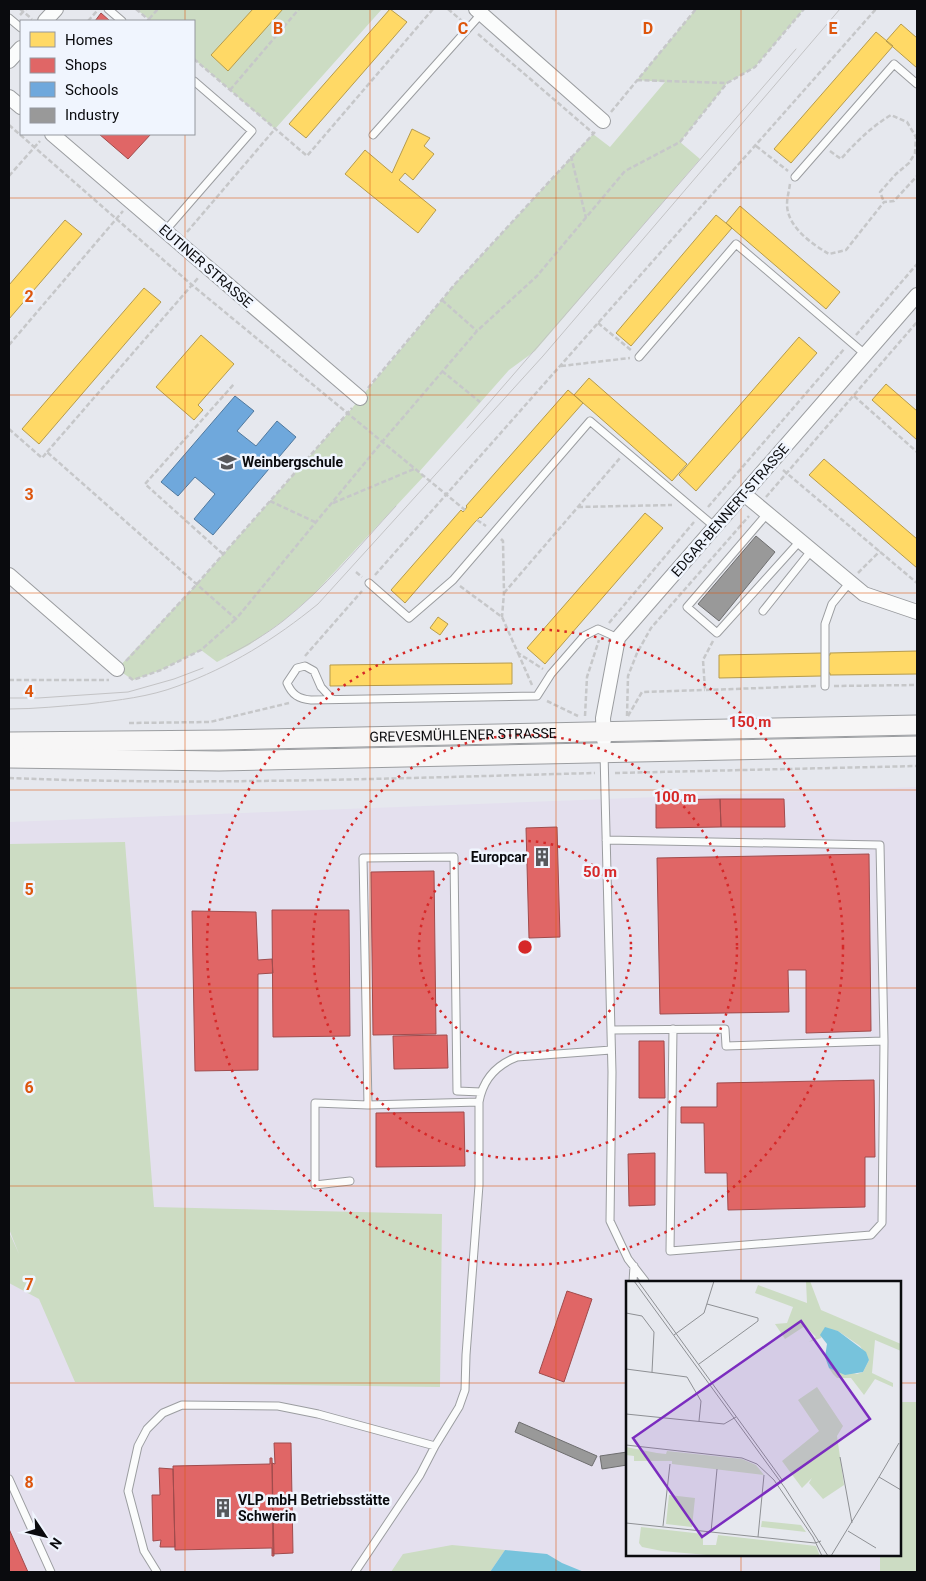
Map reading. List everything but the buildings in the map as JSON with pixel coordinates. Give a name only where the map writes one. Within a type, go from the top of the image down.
[{"type":"street","points":[[45,20],[56,9]]},
{"type":"street","points":[[478,11],[604,121]]},
{"type":"street","points":[[9,61],[20,49]]},
{"type":"street","points":[[9,97],[20,106]]},
{"type":"street","name":"EUTINER STRASSE","points":[[46,137],[165,231],[360,398]]},
{"type":"street","name":"EDGAR-BENNERT-STRASSE","points":[[618,638],[917,295]]},
{"type":"street","points":[[744,494],[864,594],[917,612]]},
{"type":"street","points":[[9,575],[117,677]]},
{"type":"street","points":[[604,752],[604,718],[618,638]]},
{"type":"street","name":"GREVESMÜHLENER STRASSE","points":[[9,742],[224,740],[917,725]]},
{"type":"street","name":"GREVESMÜHLENER STRASSE","points":[[9,758],[219,761],[917,746]]},
{"type":"lane","points":[[108,9],[121,20]]},
{"type":"lane","points":[[373,136],[469,27],[478,11]]},
{"type":"lane","points":[[9,18],[20,27]]},
{"type":"lane","points":[[794,176],[823,146],[894,64],[917,84]]},
{"type":"lane","points":[[165,231],[252,132],[195,82]]},
{"type":"lane","points":[[639,356],[736,244],[866,355]]},
{"type":"lane","points":[[369,583],[409,618],[452,580],[590,422],[715,527]]},
{"type":"lane","points":[[767,514],[687,607],[717,633],[806,546]]},
{"type":"lane","points":[[763,611],[806,546]]},
{"type":"lane","points":[[825,686],[825,624],[832,604],[850,582]]},
{"type":"lane","points":[[332,699],[320,688],[314,671],[305,666],[297,668],[287,683],[294,695],[303,699],[332,699],[537,696],[551,674],[584,636],[598,629],[618,638]]},
{"type":"lane","points":[[604,752],[611,1030],[610,1221],[628,1259],[646,1281]]},
{"type":"lane","points":[[606,840],[880,845],[884,1041],[882,1223],[871,1235],[670,1250],[673,1029]]},
{"type":"lane","points":[[368,1105],[363,858],[454,858],[456,1091],[481,1092]]},
{"type":"lane","points":[[611,1030],[725,1029],[726,1046],[884,1041]]},
{"type":"lane","points":[[355,1572],[420,1475],[434,1446],[459,1407],[465,1390],[479,1185],[479,1102],[487,1079],[494,1070],[505,1062],[517,1057],[611,1050]]},
{"type":"lane","points":[[350,1181],[315,1185],[315,1103],[368,1105],[479,1102]]},
{"type":"lane","points":[[633,1281],[634,1266]]},
{"type":"lane","points":[[157,1572],[144,1551],[128,1491],[138,1446],[147,1429],[163,1413],[182,1405],[278,1406],[318,1414],[434,1446]]},
{"type":"lane","points":[[9,1479],[51,1572]]},
{"type":"path","points":[[20,9],[33,20]]},
{"type":"path","points":[[89,20],[100,9]]},
{"type":"path","points":[[136,9],[149,20],[158,9]]},
{"type":"path","points":[[230,90],[299,9]]},
{"type":"path","points":[[195,60],[307,156],[433,9]]},
{"type":"path","points":[[448,9],[593,134]]},
{"type":"path","points":[[117,677],[348,413],[442,300],[593,134],[696,9]]},
{"type":"path","points":[[637,80],[727,83],[754,67],[804,9]]},
{"type":"path","points":[[297,668],[369,583],[876,9]]},
{"type":"path","points":[[823,146],[841,160],[854,144],[891,115],[907,122],[916,136],[914,153],[909,163],[880,192],[884,202]]},
{"type":"path","points":[[9,125],[20,135]]},
{"type":"path","points":[[178,242],[275,129]]},
{"type":"path","points":[[20,135],[192,285],[465,510]]},
{"type":"path","points":[[9,176],[34,147],[46,137]]},
{"type":"path","points":[[756,146],[794,176],[790,180],[787,204],[789,218],[810,243],[829,254],[846,250],[884,202],[894,201],[917,176]]},
{"type":"path","points":[[572,156],[586,218]]},
{"type":"path","points":[[9,345],[130,202]]},
{"type":"path","points":[[493,532],[503,541],[504,593],[502,617],[537,696],[584,719],[587,677],[600,638],[611,618],[917,264]]},
{"type":"path","points":[[47,452],[207,268]]},
{"type":"path","points":[[442,300],[477,331]]},
{"type":"path","points":[[598,323],[639,356]]},
{"type":"path","points":[[561,366],[639,356]]},
{"type":"path","points":[[442,371],[480,402]]},
{"type":"path","points":[[224,554],[145,484],[234,384]]},
{"type":"path","points":[[854,396],[917,452]]},
{"type":"path","points":[[504,593],[626,452]]},
{"type":"path","points":[[772,461],[917,583]]},
{"type":"path","points":[[332,504],[414,469]]},
{"type":"path","points":[[270,501],[316,522]]},
{"type":"path","points":[[578,507],[688,504]]},
{"type":"path","points":[[850,582],[880,551]]},
{"type":"path","points":[[452,580],[502,617]]},
{"type":"path","points":[[9,680],[117,677],[133,680],[161,670],[201,650],[236,619]]},
{"type":"path","points":[[706,690],[703,660],[717,633]]},
{"type":"path","points":[[518,653],[551,674]]},
{"type":"path","points":[[117,677],[133,680]]},
{"type":"path","points":[[627,717],[642,692],[917,685]]},
{"type":"path","points":[[124,723],[210,722],[303,699]]},
{"type":"path","points":[[626,772],[917,766]]},
{"type":"path","points":[[9,778],[82,781],[333,780],[581,774]]},
{"type":"shaded area","points":[[917,787],[917,1572],[9,1572],[9,822]]},
{"type":"green space","points":[[136,9],[382,9],[275,129],[195,60],[195,20],[150,20]]},
{"type":"green space","points":[[696,9],[804,9],[755,67],[727,83],[680,142],[700,159],[535,351],[509,370],[419,472],[424,476],[312,596],[283,621],[249,645],[217,662],[201,650],[161,670],[133,680],[117,669],[196,585],[348,413],[455,284],[593,134],[610,147],[665,82],[637,80]]},
{"type":"green space","points":[[125,842],[154,1207],[442,1214],[440,1387],[75,1382],[39,1299],[9,1283],[9,1232],[19,1254],[9,1229],[9,844]]},
{"type":"green space","points":[[901,1402],[917,1402],[917,1572],[880,1572],[880,1556],[901,1556]]},
{"type":"green space","points":[[452,1545],[505,1550],[490,1572],[391,1572],[403,1554]]},
{"type":"water","points":[[505,1550],[547,1554],[562,1563],[584,1572],[490,1572]]},
{"type":"tram line","points":[[9,709],[88,704],[134,698],[167,690],[234,661],[269,640],[318,604],[543,356],[840,9]]},
{"type":"tram line","points":[[467,428],[796,49]]},
{"type":"tram line","points":[[227,656],[269,631],[313,595],[396,506]]},
{"type":"tram line","points":[[9,698],[128,692],[174,679],[203,668]]},
{"type":"place","name":"Weinbergschule","points":[[227,462]]},
{"type":"place","name":"Europcar","points":[[542,857]]},
{"type":"place","name":"VLP mbH Betriebsstätte Schwerin","points":[[223,1508]]}]
